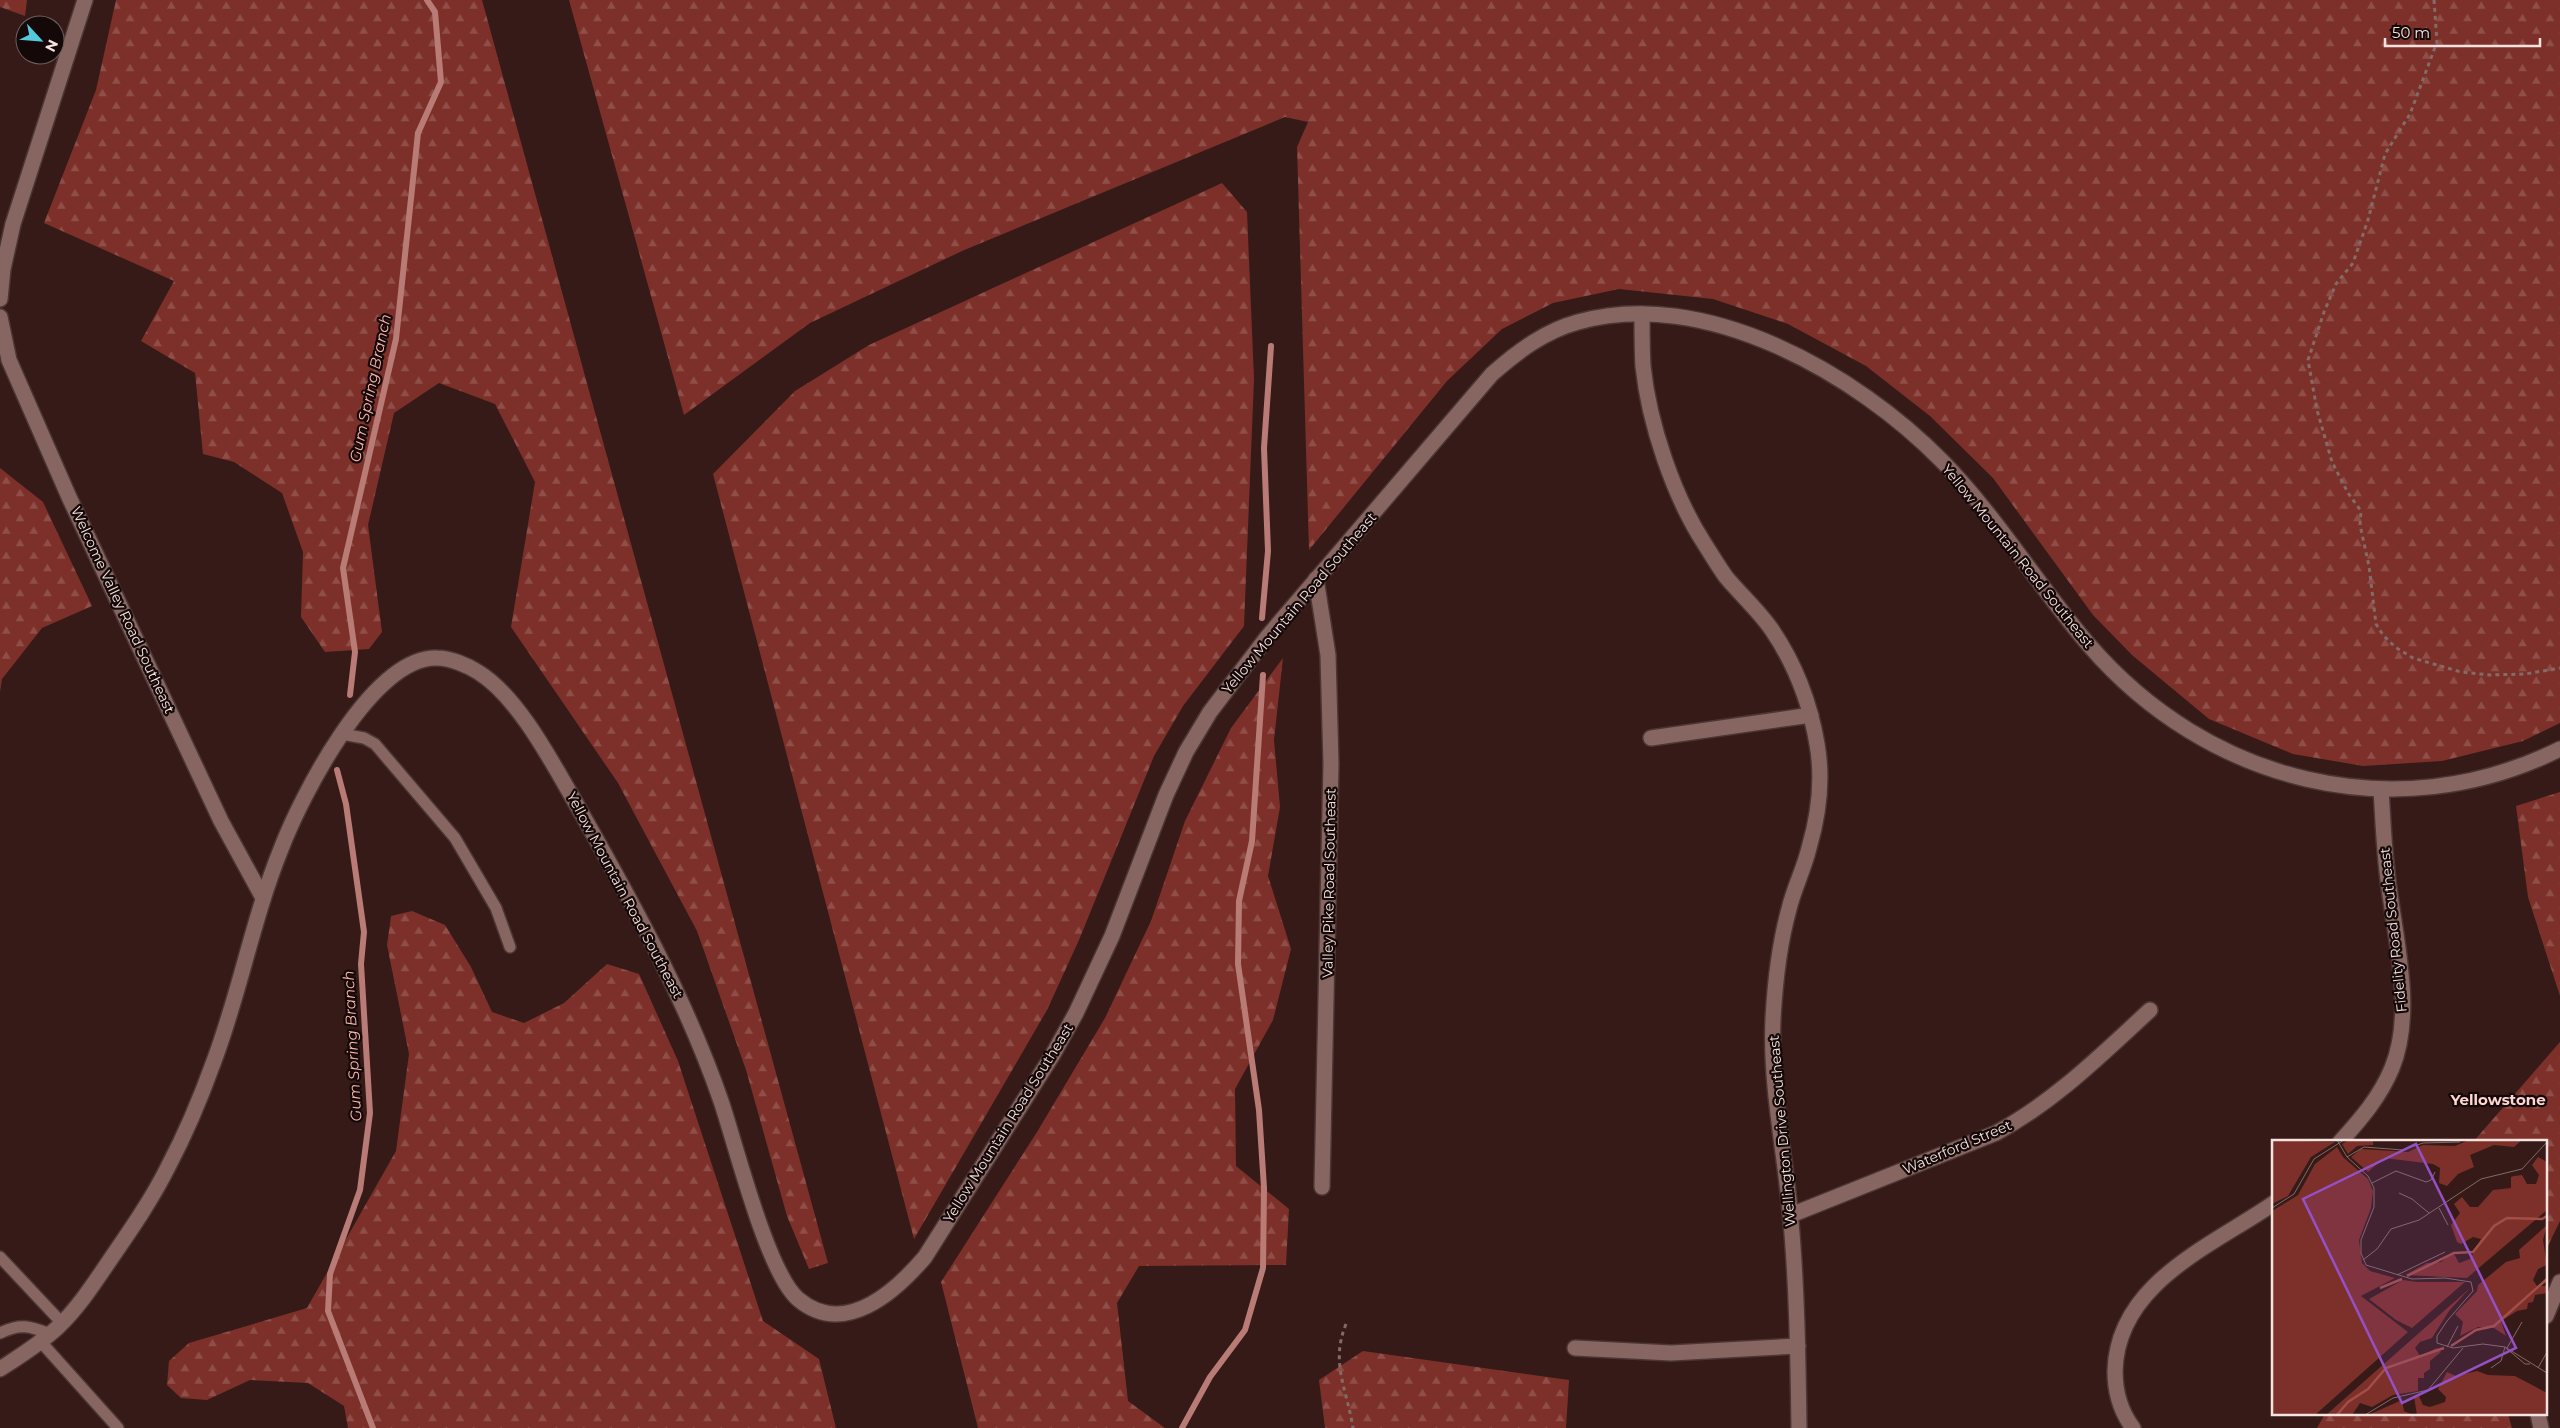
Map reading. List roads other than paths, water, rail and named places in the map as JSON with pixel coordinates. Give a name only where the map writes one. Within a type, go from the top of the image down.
[{"type":"street","points":[[0,299],[3,269],[13,224],[85,0]]},
{"type":"street","name":"Yellow Mountain Road Southeast","points":[[0,1369],[45,1338],[62,1323],[82,1300],[140,1215],[175,1153],[215,1059],[263,898],[282,846],[308,790],[342,734],[384,681],[413,663],[435,657],[458,662],[479,672],[501,690],[552,761],[665,965],[695,1031],[721,1101],[761,1226],[783,1281],[797,1298],[812,1308],[829,1314],[863,1308],[882,1299],[905,1280],[925,1257],[1052,1056],[1076,1013],[1112,936],[1166,795],[1186,752],[1210,712],[1268,636],[1492,374],[1516,353],[1542,336],[1577,322],[1608,316],[1642,314],[1687,318],[1723,326],[1804,360],[1855,390],[1896,420],[1942,460],[1976,498],[2089,645],[2132,689],[2160,712],[2196,736],[2226,752],[2275,771],[2316,782],[2380,789],[2429,788],[2472,780],[2505,772],[2560,749]]},
{"type":"street","name":"Wellington Drive Southeast","points":[[1642,314],[1643,367],[1652,414],[1666,461],[1686,510],[1702,540],[1725,575],[1772,629],[1793,665],[1811,714],[1820,774],[1818,809],[1809,849],[1790,905],[1783,933],[1776,981],[1773,1030],[1775,1078],[1791,1215],[1798,1346],[1799,1428]]},
{"type":"street","name":"Welcome Valley Road Southeast","points":[[0,317],[2,334],[9,360],[69,496],[221,820],[263,898]]},
{"type":"street","name":"Valley Pike Road Southeast","points":[[1316,579],[1328,655],[1331,764],[1322,1187]]},
{"type":"street","points":[[1651,738],[1811,714]]},
{"type":"street","name":"Fidelity Road Southeast","points":[[2342,1140],[2381,1092],[2393,1066],[2402,1023],[2402,995],[2385,860],[2380,789]]},
{"type":"street","name":"Waterford Street","points":[[1791,1215],[1996,1133],[2024,1118],[2057,1095],[2150,1010]]},
{"type":"street","points":[[2133,1428],[2120,1402],[2115,1381],[2115,1359],[2122,1333],[2135,1308],[2152,1286],[2172,1268],[2272,1205]]},
{"type":"street","points":[[2548,1311],[2560,1282]]},
{"type":"street","points":[[1575,1348],[1671,1353],[1798,1346]]},
{"type":"lane","points":[[342,734],[364,738],[375,744],[455,838],[496,908],[510,947]]},
{"type":"lane","points":[[0,1257],[62,1323]]},
{"type":"lane","points":[[0,1332],[21,1325],[30,1326],[45,1338],[118,1428]]},
{"type":"waterway","name":"Gum Spring Branch","points":[[350,695],[355,652],[343,568],[396,339],[418,133],[441,82],[435,12],[427,0]]},
{"type":"waterway","points":[[1262,618],[1268,551],[1264,448],[1271,346]]},
{"type":"waterway","points":[[1182,1428],[1210,1377],[1245,1330],[1263,1268],[1264,1188],[1259,1110],[1238,964],[1239,901],[1252,841],[1263,675]]},
{"type":"waterway","name":"Gum Spring Branch","points":[[337,770],[346,804],[364,932],[361,964],[370,1113],[360,1190],[330,1274],[328,1311],[373,1428]]},
{"type":"district","name":"Yellowstone","points":[[2498,1099]]}]
